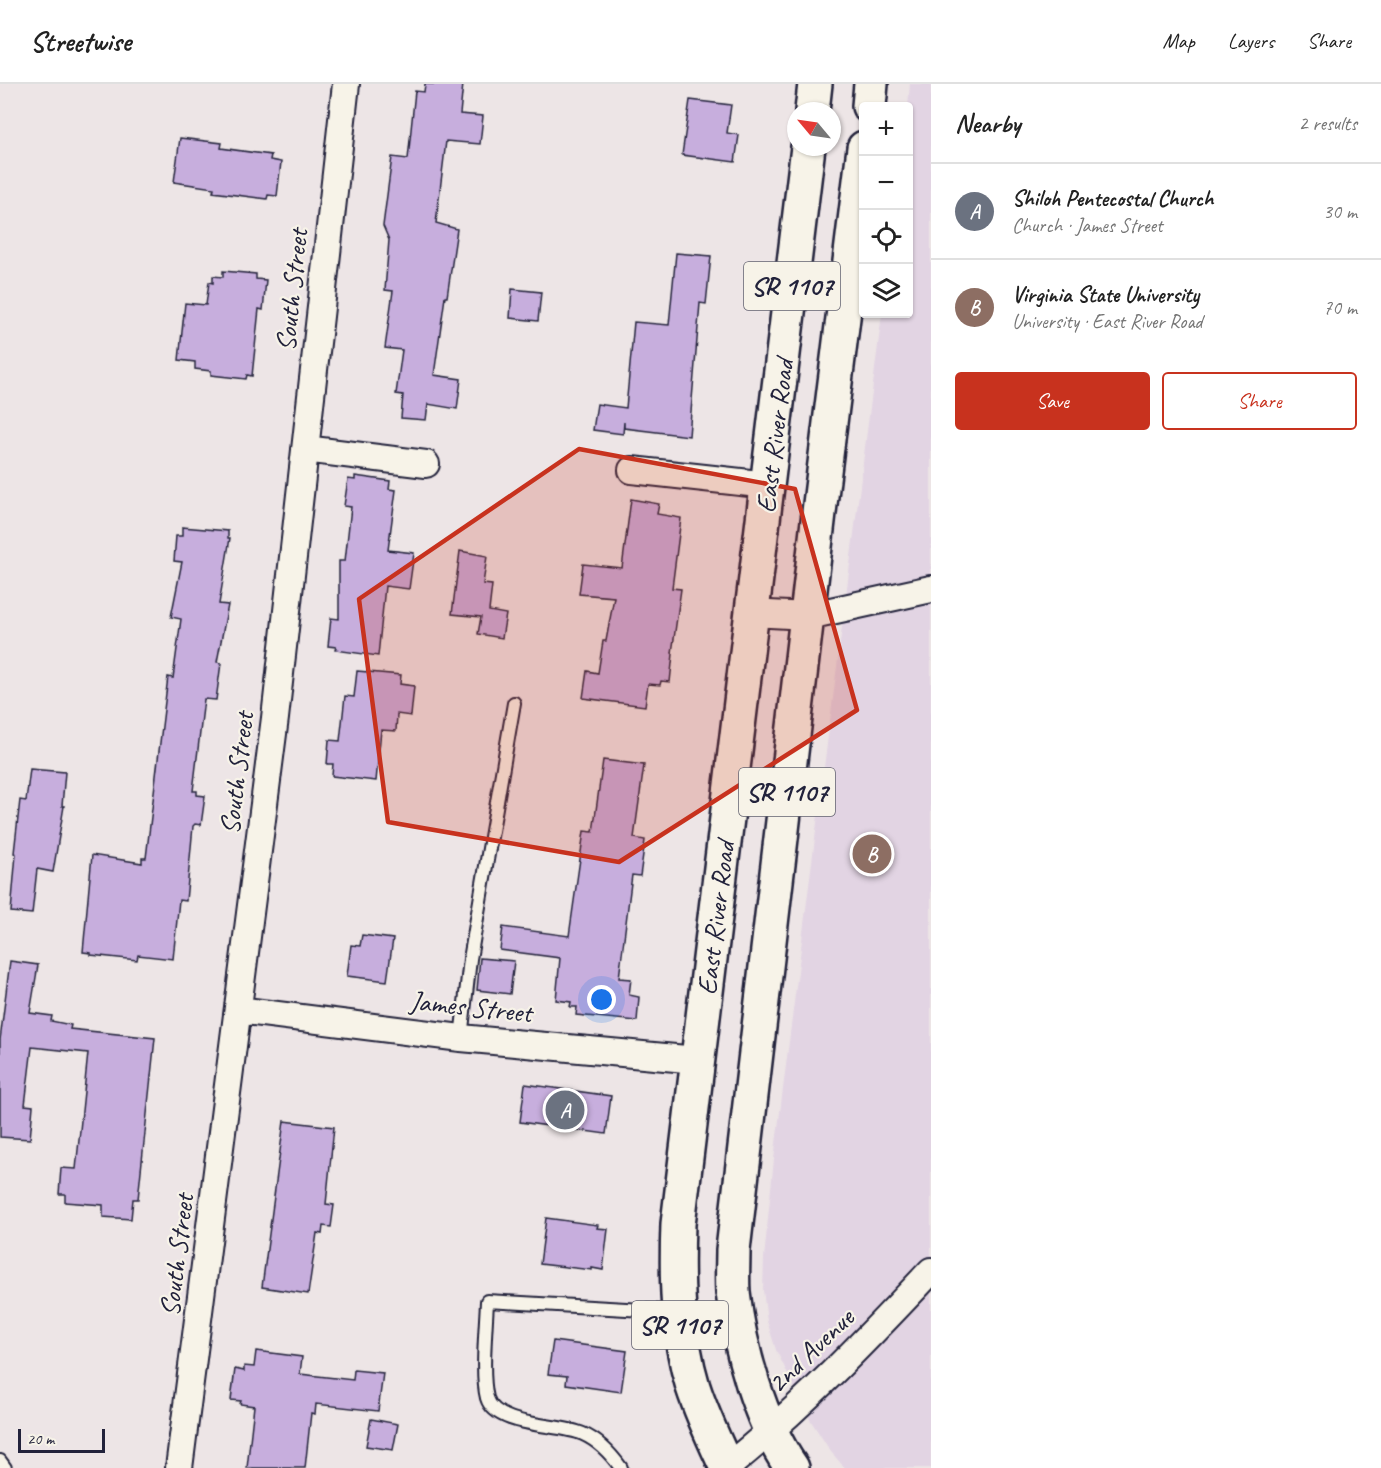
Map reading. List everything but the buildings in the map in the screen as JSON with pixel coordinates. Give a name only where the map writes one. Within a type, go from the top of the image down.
[{"type":"main road","points":[[813,102],[815,84]]},
{"type":"main road","points":[[869,102],[871,84]]},
{"type":"main road","name":"East River Road","points":[[727,1468],[693,1388],[681,1333],[676,1279],[678,1224],[807,156]]},
{"type":"main road","name":"East River Road","points":[[771,1432],[742,1345],[733,1291],[733,1250],[863,156]]},
{"type":"main road","name":"SR 1107","points":[[771,1432],[792,1468]]},
{"type":"street","name":"South Street","points":[[179,1468],[275,718],[346,84]]},
{"type":"street","points":[[305,449],[426,464]]},
{"type":"street","points":[[633,470],[768,485]]},
{"type":"street","points":[[752,613],[808,616],[931,589]]},
{"type":"street","name":"James Street","points":[[238,1010],[461,1038],[697,1060]]},
{"type":"street","name":"2nd Avenue","points":[[727,1468],[771,1432],[859,1347],[931,1271]]},
{"type":"lane","points":[[461,1038],[471,958],[514,703]]},
{"type":"lane","points":[[621,1468],[597,1442],[581,1433],[512,1419],[496,1411],[488,1401],[485,1386],[487,1301],[679,1312]]},
{"type":"lane","points":[[0,1461],[5,1468]]},
{"type":"highlighted area","points":[[579,449],[795,489],[857,710],[619,862],[388,822],[359,599]]},
{"type":"shaded area","points":[[910,84],[931,84],[931,1468],[845,1468],[831,1452],[811,1421],[776,1350],[767,1321],[763,1290],[764,1258],[774,1159],[881,318],[913,318],[913,102],[908,102]]},
{"type":"place","name":"Virginia State University","points":[[872,854]]},
{"type":"place","name":"Shiloh Pentecostal Church","points":[[565,1110]]}]
